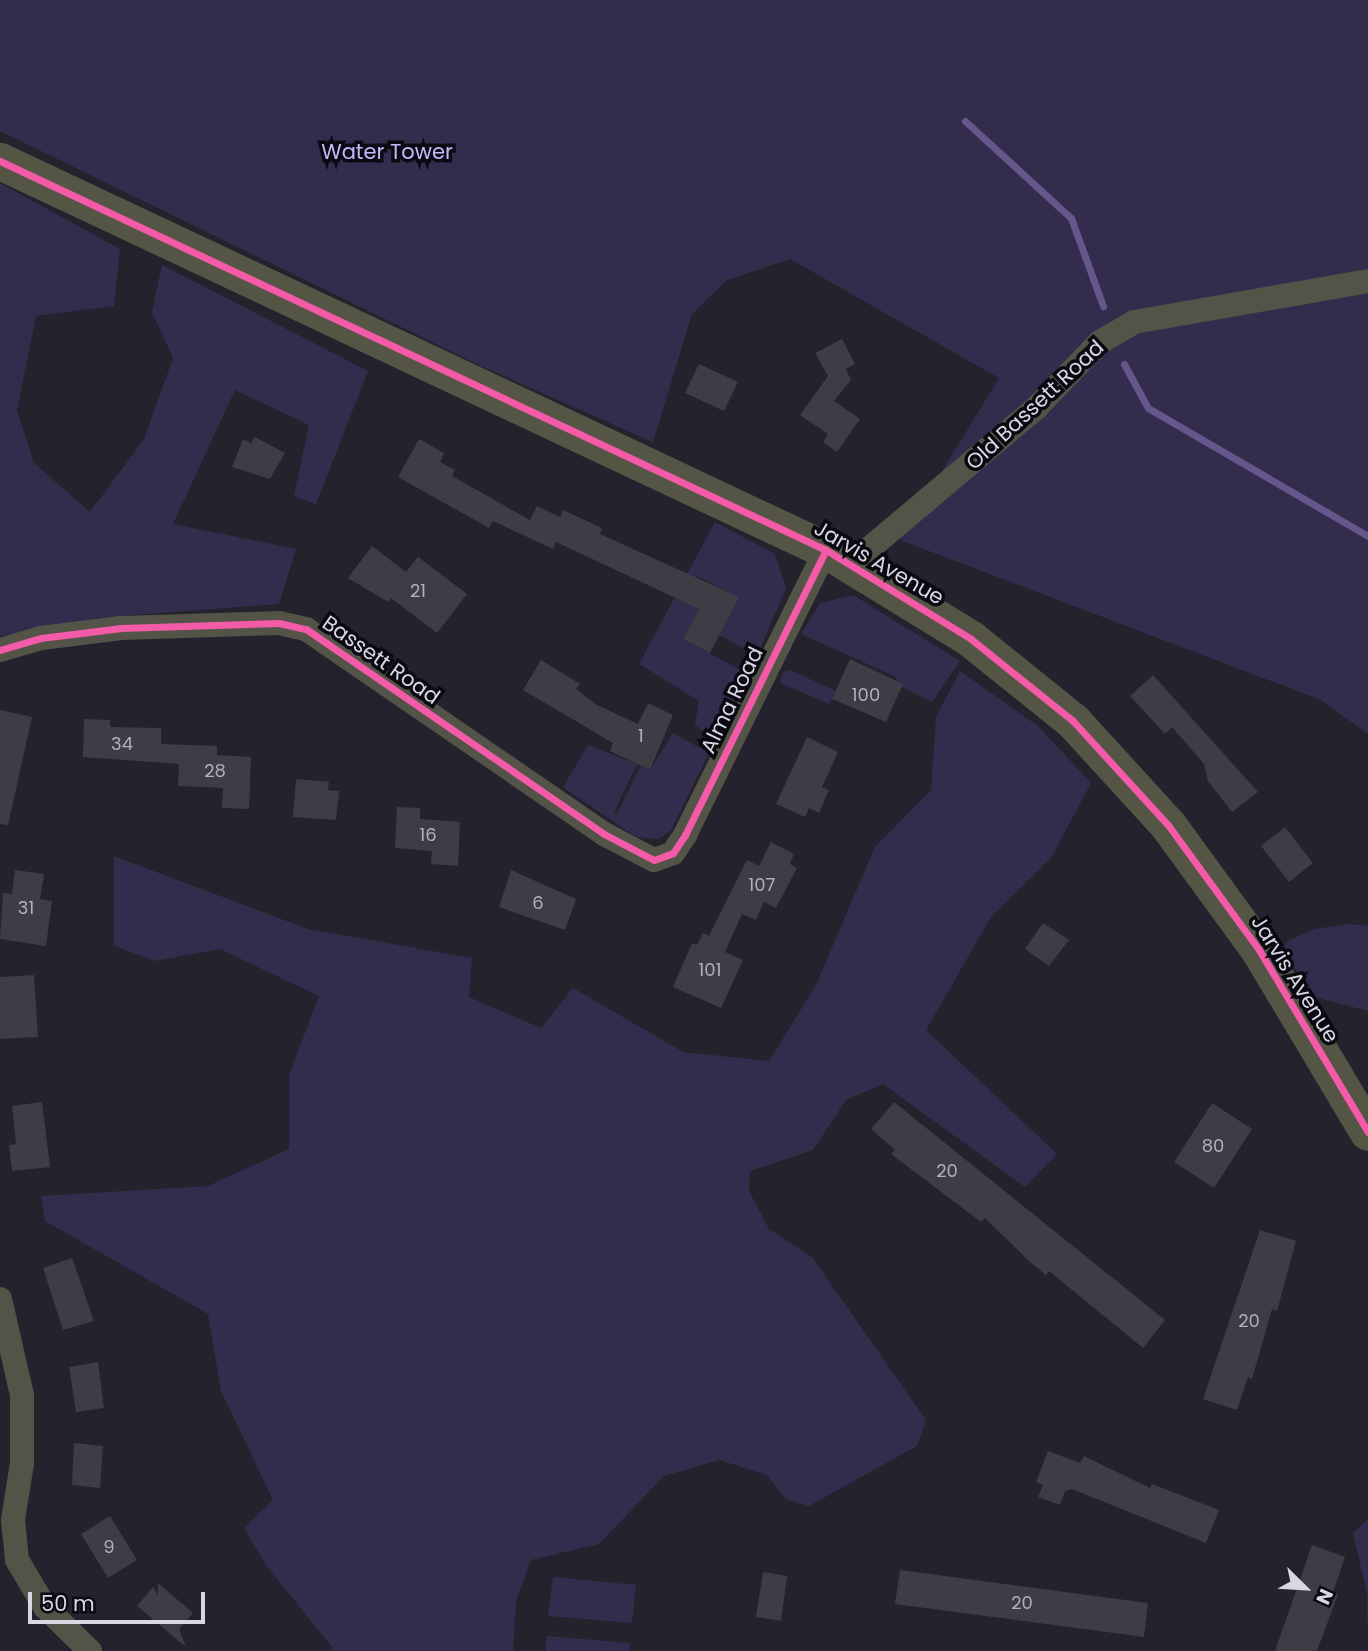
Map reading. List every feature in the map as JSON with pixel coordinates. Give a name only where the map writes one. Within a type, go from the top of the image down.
[{"type":"street","name":"Jarvis Avenue","points":[[0,161],[839,557],[997,658],[1073,721],[1135,786],[1259,950],[1368,1132]]},
{"type":"street","name":"Old Bassett Road","points":[[839,557],[1036,408],[1100,342],[1134,321],[1201,306],[1368,281]]},
{"type":"street","name":"Alma Road","points":[[661,859],[673,853],[685,835],[839,557]]},
{"type":"street","name":"Bassett Road","points":[[0,650],[41,638],[121,628],[279,623],[306,629],[625,848],[648,859],[661,859]]},
{"type":"street","points":[[0,1299],[22,1395],[22,1463],[12,1537],[16,1560],[34,1591],[90,1651]]},
{"type":"street","points":[[0,1560],[12,1537]]},
{"type":"green space","name":"Water Tower","points":[[0,0],[1368,0],[1368,734],[1321,700],[900,540],[999,378],[790,259],[727,280],[692,314],[653,442],[481,366],[0,131]]},
{"type":"green space","points":[[0,183],[120,249],[114,306],[36,316],[17,410],[34,463],[90,512],[144,439],[173,358],[152,312],[162,265],[368,371],[316,504],[294,496],[309,425],[235,390],[173,524],[296,549],[279,604],[134,615],[0,636]]},
{"type":"green space","points":[[715,522],[775,554],[786,588],[760,649],[753,653],[719,635],[738,597],[697,576],[684,601],[699,609],[683,639],[748,674],[714,739],[695,725],[699,701],[639,664]]},
{"type":"green space","points":[[853,595],[960,661],[932,702],[902,687],[894,676],[801,634],[820,603]]},
{"type":"green space","points":[[790,670],[836,691],[829,704],[780,683],[783,672]]},
{"type":"green space","points":[[960,671],[1038,726],[1091,783],[1051,858],[991,917],[926,1030],[1057,1154],[1025,1187],[883,1084],[846,1100],[813,1150],[750,1171],[749,1191],[769,1229],[812,1257],[926,1420],[917,1446],[809,1506],[786,1499],[767,1475],[719,1460],[664,1476],[599,1544],[531,1560],[516,1601],[513,1651],[330,1651],[333,1648],[268,1568],[244,1528],[273,1500],[221,1391],[208,1314],[45,1221],[41,1196],[208,1186],[289,1149],[289,1075],[319,996],[220,949],[156,961],[114,946],[114,856],[308,929],[472,958],[469,997],[541,1028],[573,988],[683,1052],[769,1061],[816,985],[875,847],[931,790],[936,717]]},
{"type":"green space","points":[[673,733],[709,753],[671,830],[659,839],[636,837],[563,787],[588,745],[637,764],[614,812],[617,814],[641,766],[650,770]]},
{"type":"green space","points":[[1349,924],[1368,926],[1368,1011],[1314,997],[1283,950],[1288,941],[1314,929]]},
{"type":"green space","points":[[1368,1519],[1368,1651],[1367,1594],[1353,1533]]},
{"type":"green space","points":[[553,1577],[636,1585],[632,1623],[548,1616]]},
{"type":"green space","points":[[547,1636],[630,1643],[629,1651],[545,1651]]},
{"type":"building","points":[[842,339],[855,364],[846,369],[851,380],[834,401],[860,419],[837,452],[823,442],[828,434],[800,415],[828,376],[815,353]]},
{"type":"building","points":[[699,364],[738,382],[724,411],[685,393]]},
{"type":"building","points":[[255,437],[285,453],[270,479],[232,467],[243,439],[251,443]]},
{"type":"building","points":[[419,439],[444,453],[440,462],[455,470],[452,476],[530,520],[537,506],[560,517],[563,510],[602,528],[600,534],[739,597],[710,653],[683,639],[699,609],[556,542],[553,549],[493,521],[489,528],[398,477]]},
{"type":"building","points":[[372,546],[406,572],[418,557],[467,594],[437,633],[391,598],[388,602],[348,578]]},
{"type":"building","points":[[850,659],[903,684],[886,722],[832,699]]},
{"type":"building","points":[[541,660],[580,684],[576,689],[597,705],[638,724],[648,703],[673,715],[650,770],[610,751],[613,743],[523,690]]},
{"type":"building","points":[[1153,675],[1258,792],[1232,812],[1208,781],[1204,764],[1172,727],[1165,734],[1130,696]]},
{"type":"building","points":[[0,710],[32,717],[8,825],[0,824]]},
{"type":"building","points":[[84,719],[110,720],[110,727],[161,728],[161,744],[217,746],[217,755],[251,757],[249,809],[222,808],[223,788],[178,786],[179,764],[83,757]]},
{"type":"building","points":[[807,737],[838,752],[822,787],[829,790],[819,813],[809,808],[805,817],[776,804]]},
{"type":"building","points":[[296,779],[329,782],[328,790],[339,791],[336,820],[293,817]]},
{"type":"building","points":[[397,807],[420,808],[420,819],[460,822],[458,866],[431,864],[432,851],[395,848]]},
{"type":"building","points":[[1285,827],[1313,863],[1289,882],[1261,846]]},
{"type":"building","points":[[771,842],[794,854],[790,864],[797,868],[776,908],[764,902],[756,920],[742,914],[725,952],[743,960],[721,1008],[673,987],[692,943],[697,945],[703,933],[709,936],[747,860],[759,866]]},
{"type":"building","points":[[15,870],[44,874],[40,899],[52,901],[46,946],[0,939],[3,893],[12,894]]},
{"type":"building","points":[[511,870],[576,899],[565,930],[499,907]]},
{"type":"building","points":[[1043,923],[1069,940],[1049,966],[1025,949]]},
{"type":"building","points":[[34,975],[38,1037],[0,1039],[0,977]]},
{"type":"building","points":[[42,1102],[50,1167],[12,1171],[9,1145],[16,1144],[12,1106]]},
{"type":"building","points":[[894,1102],[1165,1320],[1143,1348],[1049,1271],[1046,1275],[1030,1262],[985,1218],[981,1222],[891,1154],[895,1150],[871,1129]]},
{"type":"building","points":[[1212,1103],[1252,1129],[1214,1188],[1174,1162]]},
{"type":"building","points":[[1260,1230],[1296,1241],[1277,1311],[1272,1309],[1252,1379],[1248,1377],[1237,1410],[1203,1399]]},
{"type":"building","points":[[72,1258],[94,1321],[63,1330],[43,1268]]},
{"type":"building","points":[[98,1362],[104,1408],[76,1412],[69,1367]]},
{"type":"building","points":[[74,1443],[103,1446],[100,1488],[72,1485]]},
{"type":"building","points":[[1048,1451],[1080,1463],[1084,1456],[1150,1488],[1152,1484],[1219,1510],[1206,1543],[1072,1489],[1065,1491],[1060,1505],[1038,1497],[1043,1485],[1036,1482]]},
{"type":"building","points":[[110,1516],[137,1560],[108,1578],[81,1534]]},
{"type":"building","points":[[1312,1545],[1345,1557],[1333,1592],[1338,1594],[1317,1651],[1275,1651]]},
{"type":"building","points":[[900,1570],[1148,1603],[1144,1637],[895,1604]]},
{"type":"building","points":[[763,1572],[787,1576],[781,1621],[756,1617]]},
{"type":"building","points":[[158,1583],[193,1613],[179,1629],[186,1647],[137,1606],[153,1587],[158,1595]]},
{"type":"waterway","points":[[965,121],[1071,218],[1103,306]]},
{"type":"waterway","points":[[1124,364],[1148,408],[1368,536]]},
{"type":"cycle path","points":[[0,161],[826,550],[971,639],[1073,721],[1168,825],[1259,950],[1368,1132]]},
{"type":"cycle path","points":[[0,650],[41,638],[121,628],[279,623],[306,629],[604,834],[654,860],[673,853],[685,835],[826,550]]}]
